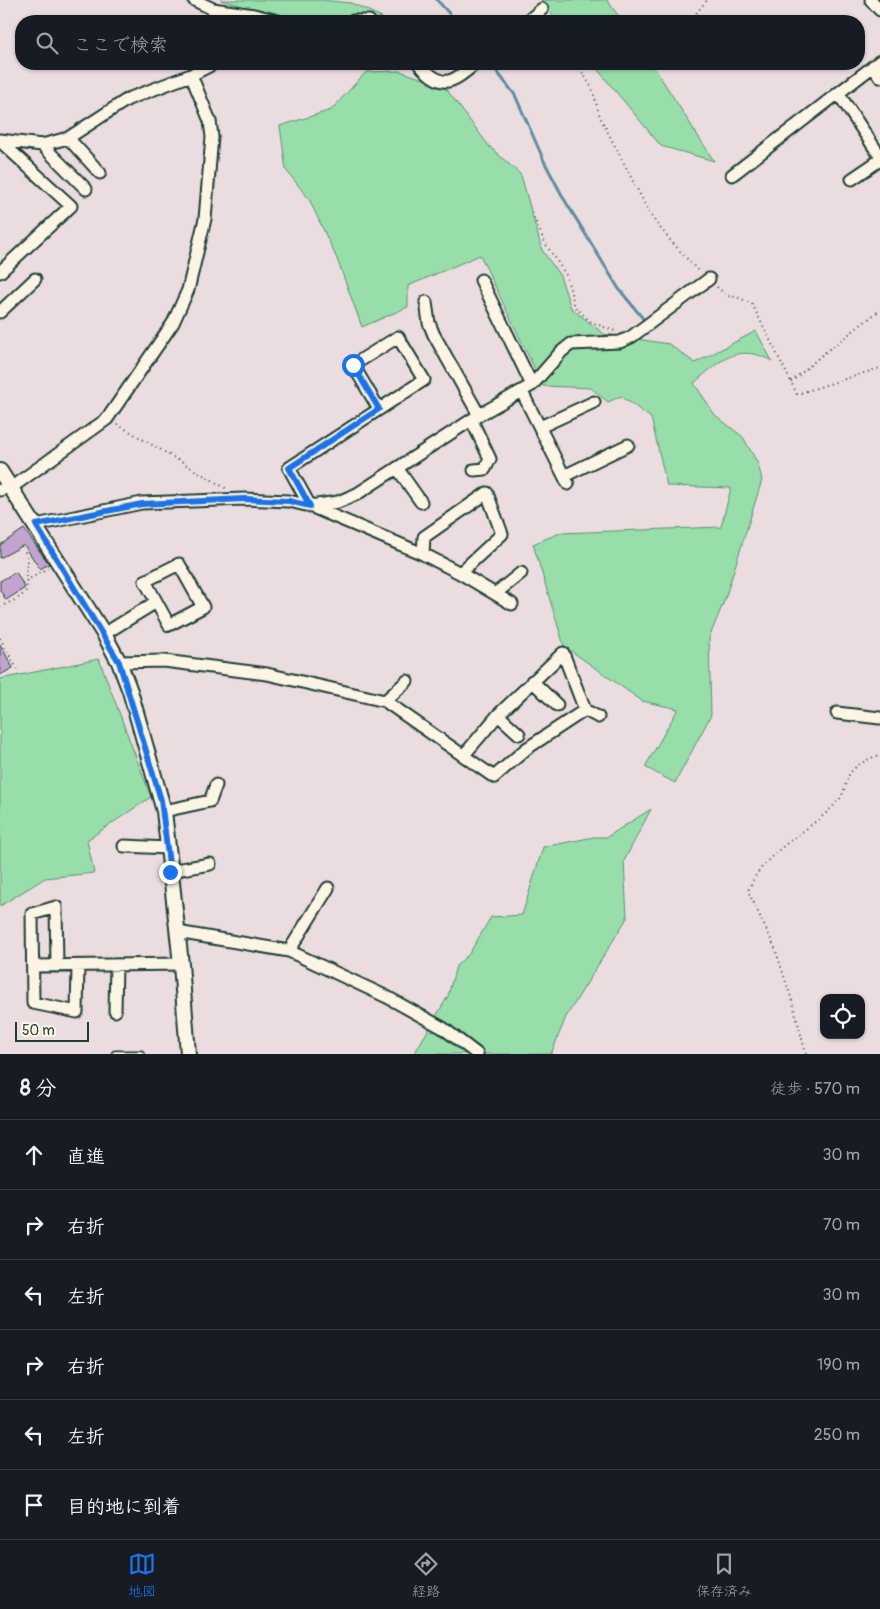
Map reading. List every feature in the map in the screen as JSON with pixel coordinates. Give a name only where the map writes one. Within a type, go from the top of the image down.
[{"type":"street","points":[[194,0],[213,9],[254,15]]},
{"type":"street","points":[[535,15],[542,9]]},
{"type":"street","points":[[732,175],[876,63],[880,77]]},
{"type":"street","points":[[0,140],[42,145],[68,138],[128,99],[201,70]]},
{"type":"street","points":[[424,70],[430,76],[445,82],[454,81],[468,70]]},
{"type":"street","points":[[6,488],[107,418],[172,323],[188,290],[205,219],[212,137],[210,122],[191,75]]},
{"type":"street","points":[[838,93],[880,158],[852,179]]},
{"type":"street","points":[[68,138],[100,173]]},
{"type":"street","points":[[0,140],[71,206],[0,272]]},
{"type":"street","points":[[42,145],[86,190]]},
{"type":"street","points":[[0,312],[35,279]]},
{"type":"street","points":[[310,506],[338,502],[357,494],[475,418],[527,388],[571,344],[620,342],[631,337],[710,279]]},
{"type":"street","points":[[481,280],[527,388],[540,427],[566,480],[628,445]]},
{"type":"street","points":[[426,302],[429,323],[475,418],[490,459],[485,469],[474,470]]},
{"type":"street","points":[[310,506],[289,468],[424,380],[398,337],[353,365],[379,409]]},
{"type":"street","points":[[540,427],[594,402]]},
{"type":"street","points":[[397,468],[421,502]]},
{"type":"street","points":[[0,471],[6,488],[36,525],[104,634],[119,662],[130,691],[164,810],[188,1034],[188,1054]]},
{"type":"street","points":[[423,554],[424,537],[487,493],[502,534],[460,573]]},
{"type":"street","points":[[36,525],[142,504],[244,499],[289,501],[310,506],[423,554],[460,573],[512,604]]},
{"type":"street","points":[[180,564],[203,607],[169,625],[156,602],[145,581],[180,564]]},
{"type":"street","points":[[495,594],[521,573]]},
{"type":"street","points":[[104,634],[156,602]]},
{"type":"street","points":[[464,755],[498,715],[563,653],[585,710],[598,717]]},
{"type":"street","points":[[119,662],[164,661],[267,674],[385,701],[494,777],[526,749],[585,710]]},
{"type":"street","points":[[532,681],[557,705]]},
{"type":"street","points":[[385,701],[406,682]]},
{"type":"street","points":[[837,713],[880,718]]},
{"type":"street","points":[[498,715],[519,734]]},
{"type":"street","points":[[164,810],[210,801],[216,785]]},
{"type":"street","points":[[124,846],[168,848]]},
{"type":"street","points":[[170,872],[210,864]]},
{"type":"street","points":[[289,951],[328,888]]},
{"type":"street","points":[[57,966],[56,907],[32,914],[33,1003],[77,1012],[78,966]]},
{"type":"street","points":[[177,932],[289,951],[387,997],[435,1024],[476,1054]]},
{"type":"street","points":[[34,966],[181,964]]},
{"type":"street","points":[[115,1011],[116,965]]},
{"type":"lane","points":[[115,1054],[141,1054]]},
{"type":"path","points":[[695,15],[707,0]]},
{"type":"path","points":[[581,70],[592,88],[600,117],[651,216],[696,270],[710,279],[727,296],[736,297],[752,304],[797,394],[880,368]]},
{"type":"path","points":[[532,214],[545,243],[566,275],[575,307],[591,322],[631,337]]},
{"type":"path","points":[[790,383],[823,354],[880,310]]},
{"type":"path","points":[[107,418],[244,499]]},
{"type":"path","points":[[0,607],[23,594],[27,588],[29,557],[23,549]]},
{"type":"path","points":[[26,581],[59,562]]},
{"type":"path","points":[[0,638],[17,669]]},
{"type":"path","points":[[806,1054],[793,1004],[774,948],[748,890],[752,878],[768,861],[839,800],[851,772],[873,757],[880,755]]},
{"type":"green space","points":[[221,0],[322,0],[351,3],[378,15],[272,15]]},
{"type":"green space","points":[[541,0],[607,0],[618,15],[553,15]]},
{"type":"green space","points":[[598,70],[656,70],[714,161],[661,146]]},
{"type":"green space","points":[[400,71],[444,86],[489,146],[521,175],[542,250],[560,276],[571,308],[604,334],[669,344],[695,363],[756,331],[772,361],[749,353],[739,354],[721,361],[694,383],[715,415],[743,437],[758,464],[762,480],[725,599],[709,638],[711,715],[675,783],[645,767],[678,709],[642,701],[564,646],[533,544],[560,533],[721,527],[731,488],[667,486],[651,418],[621,396],[608,402],[591,388],[543,386],[480,255],[408,286],[408,307],[362,327],[337,259],[309,199],[286,170],[280,126],[331,110],[366,72]]},
{"type":"green space","points":[[99,659],[151,797],[87,840],[94,873],[45,878],[0,906],[0,679]]},
{"type":"green space","points":[[651,809],[624,861],[627,918],[566,1017],[551,1054],[414,1054],[448,996],[456,966],[469,954],[491,917],[522,915],[543,847],[594,837],[607,837]]},
{"type":"building","points":[[24,529],[49,564],[40,569],[24,545],[0,558],[0,545]]},
{"type":"building","points":[[16,572],[25,588],[6,600],[0,590],[0,581]]},
{"type":"building","points":[[0,644],[13,668],[0,675]]},
{"type":"waterway","points":[[437,0],[451,15]]},
{"type":"waterway","points":[[496,70],[515,95],[545,163],[564,199],[619,289],[645,321]]},
{"type":"route","points":[[170,872],[164,810],[130,691],[119,662],[104,634],[36,525],[142,504],[244,499],[289,501],[310,506],[289,468],[379,409],[353,365]]}]
